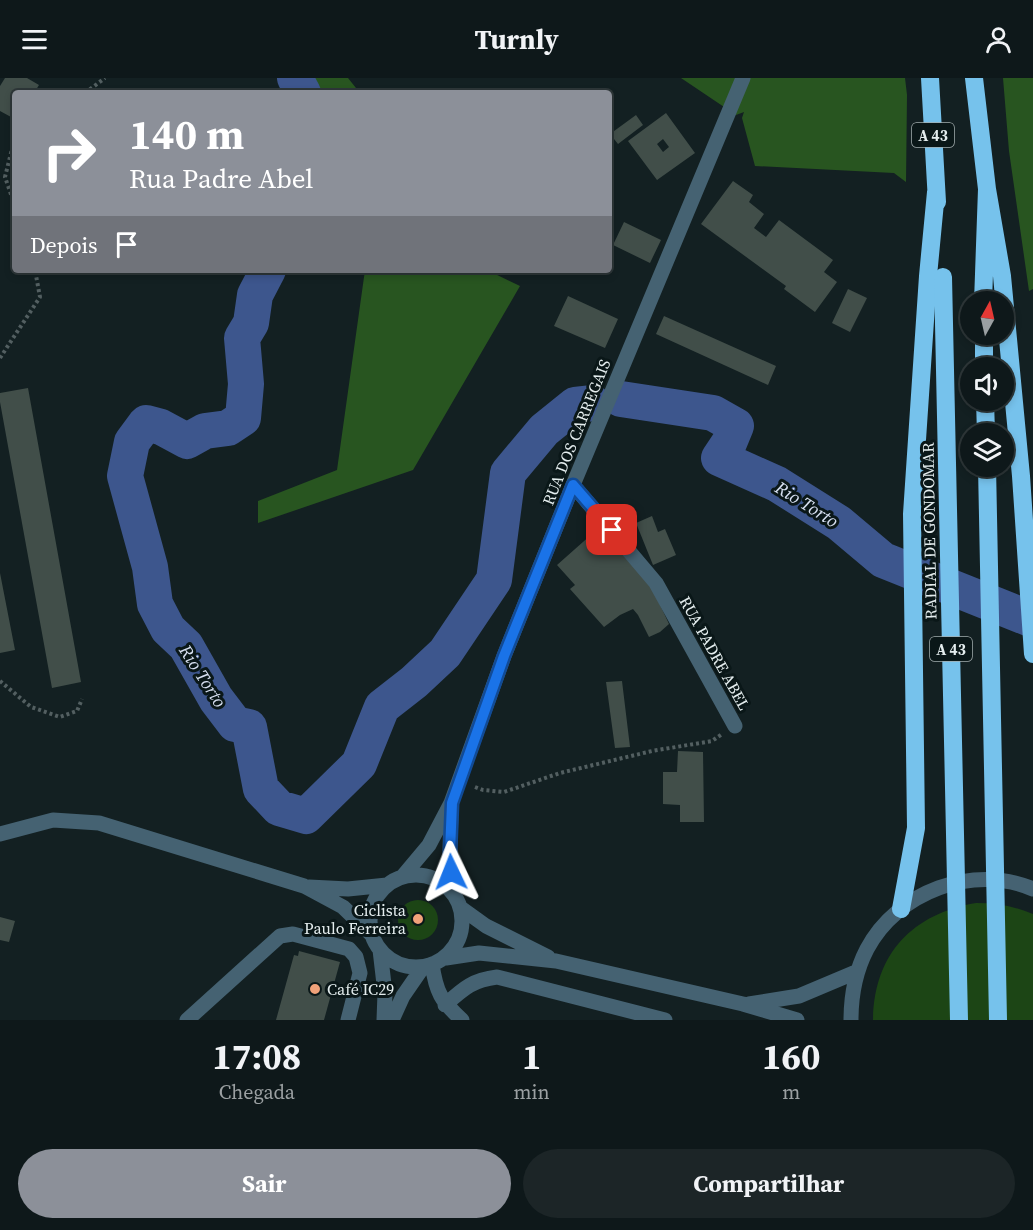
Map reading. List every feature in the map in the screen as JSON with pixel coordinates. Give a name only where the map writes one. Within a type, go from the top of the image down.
[{"type":"highway","name":"RADIAL DE GONDOMAR","points":[[930,78],[936,192],[935,277],[959,1020]]},
{"type":"highway","points":[[974,78],[987,189],[1002,276],[1021,476],[1033,654]]},
{"type":"highway","points":[[983,291],[987,189]]},
{"type":"highway","name":"A 43","points":[[901,909],[916,828],[912,514],[935,277]]},
{"type":"highway","name":"A 43","points":[[987,477],[999,1020]]},
{"type":"street","name":"RUA DOS CARREGAIS","points":[[403,876],[429,845],[452,803],[504,656],[743,78]]},
{"type":"street","name":"RUA PADRE ABEL","points":[[573,485],[656,583],[735,726]]},
{"type":"street","name":"RUA DOS CARREGAIS","points":[[452,803],[450,852],[453,892]]},
{"type":"street","points":[[0,834],[53,820],[99,823],[304,886],[343,907],[371,934],[380,950],[393,962],[411,968],[479,953],[556,961],[743,1004],[797,1020]]},
{"type":"street","points":[[371,934],[369,916],[375,898],[387,885],[403,876],[421,875],[439,880],[453,892],[461,908],[463,927],[457,944],[434,963],[403,996],[392,1020]]},
{"type":"street","points":[[850,1020],[856,972],[867,948],[882,927],[901,909],[923,894],[947,885],[973,880],[1000,880],[1033,889]]},
{"type":"street","points":[[304,886],[348,889],[387,885]]},
{"type":"street","points":[[461,908],[486,926],[556,961]]},
{"type":"street","points":[[187,1020],[280,936],[293,934],[349,949],[356,957],[360,973],[348,1020]]},
{"type":"street","points":[[380,950],[385,993],[384,1020]]},
{"type":"street","points":[[434,963],[435,987],[445,1005],[462,1020]]},
{"type":"street","points":[[743,1004],[799,996],[856,972]]},
{"type":"street","points":[[445,1005],[465,987],[480,979],[497,977],[665,1020]]},
{"type":"path","points":[[89,90],[105,78]]},
{"type":"path","points":[[12,149],[5,177],[12,197]]},
{"type":"path","points":[[0,358],[40,297],[36,273]]},
{"type":"path","points":[[0,681],[31,707],[60,717],[77,711],[82,699]]},
{"type":"path","name":"RUA PADRE ABEL","points":[[459,781],[483,790],[504,792],[560,773],[652,751],[712,741],[735,726]]},
{"type":"green space","points":[[305,78],[348,78],[358,90],[311,90]]},
{"type":"green space","points":[[681,78],[905,78],[907,95],[906,182],[894,173],[755,166],[742,118],[744,112],[736,115]]},
{"type":"green space","points":[[1003,78],[1033,78],[1033,289],[1029,291],[1009,151]]},
{"type":"green space","points":[[365,273],[493,273],[520,286],[413,470],[258,523],[258,501],[337,470]]},
{"type":"green space","points":[[418,900],[426,901],[432,906],[437,912],[437,928],[432,934],[426,939],[418,940],[410,939],[404,934],[399,928],[398,920],[399,912],[404,906],[410,901]]},
{"type":"green space","points":[[976,903],[1005,906],[1033,914],[1033,1020],[873,1020],[875,996],[881,975],[889,957],[901,941],[916,927],[933,917],[953,908]]},
{"type":"building","points":[[5,78],[27,78],[39,85],[36,90],[12,90],[11,117],[0,111],[0,86]]},
{"type":"building","points":[[666,113],[695,153],[657,180],[628,141]],"holes":[[[663,139],[669,147],[663,152],[657,144]]]},
{"type":"building","points":[[636,115],[643,125],[618,144],[612,136],[612,133]]},
{"type":"building","points":[[733,181],[753,195],[749,202],[764,214],[754,228],[766,237],[779,220],[833,260],[824,272],[837,282],[815,312],[784,289],[786,286],[701,224]]},
{"type":"building","points":[[624,222],[661,240],[650,263],[613,245]]},
{"type":"building","points":[[848,289],[867,298],[850,332],[832,323]]},
{"type":"building","points":[[568,296],[618,319],[605,348],[554,326]]},
{"type":"building","points":[[664,316],[776,366],[768,385],[656,334]]},
{"type":"building","points":[[28,388],[81,682],[52,688],[0,402],[0,393]]},
{"type":"building","points":[[652,516],[658,532],[665,529],[676,555],[653,565],[636,523]]},
{"type":"building","points":[[601,526],[647,577],[669,624],[660,632],[649,637],[633,609],[604,627],[570,589],[575,585],[557,565]]},
{"type":"building","points":[[0,573],[15,650],[0,653]]},
{"type":"building","points":[[622,681],[630,747],[615,748],[606,682]]},
{"type":"building","points":[[678,751],[703,752],[704,822],[680,822],[680,805],[663,804],[663,772],[677,772]]},
{"type":"building","points":[[0,917],[15,921],[9,942],[0,940]]},
{"type":"building","points":[[299,951],[340,962],[324,1020],[276,1020],[294,955],[298,956]]},
{"type":"waterway","name":"Rio Torto","points":[[295,78],[301,90]]},
{"type":"waterway","name":"Rio Torto","points":[[266,273],[255,295],[251,323],[242,338],[246,384],[243,418],[228,428],[205,431],[187,441],[161,427],[146,423],[132,442],[125,476],[150,567],[155,604],[168,629],[186,646],[216,699],[235,724],[249,727],[261,789],[279,808],[306,816],[359,764],[382,707],[414,682],[445,653],[494,580],[508,473],[544,430],[575,405],[593,403]]},
{"type":"waterway","name":"Rio Torto","points":[[621,399],[713,413],[736,426],[719,458],[777,484],[839,523],[883,560],[1033,620]]},
{"type":"place","name":"Ciclista Paulo Ferreira","points":[[418,919]]},
{"type":"place","name":"Café IC29","points":[[315,989]]},
{"type":"route","points":[[451,872],[452,803],[504,656],[573,485],[612,530]]}]
